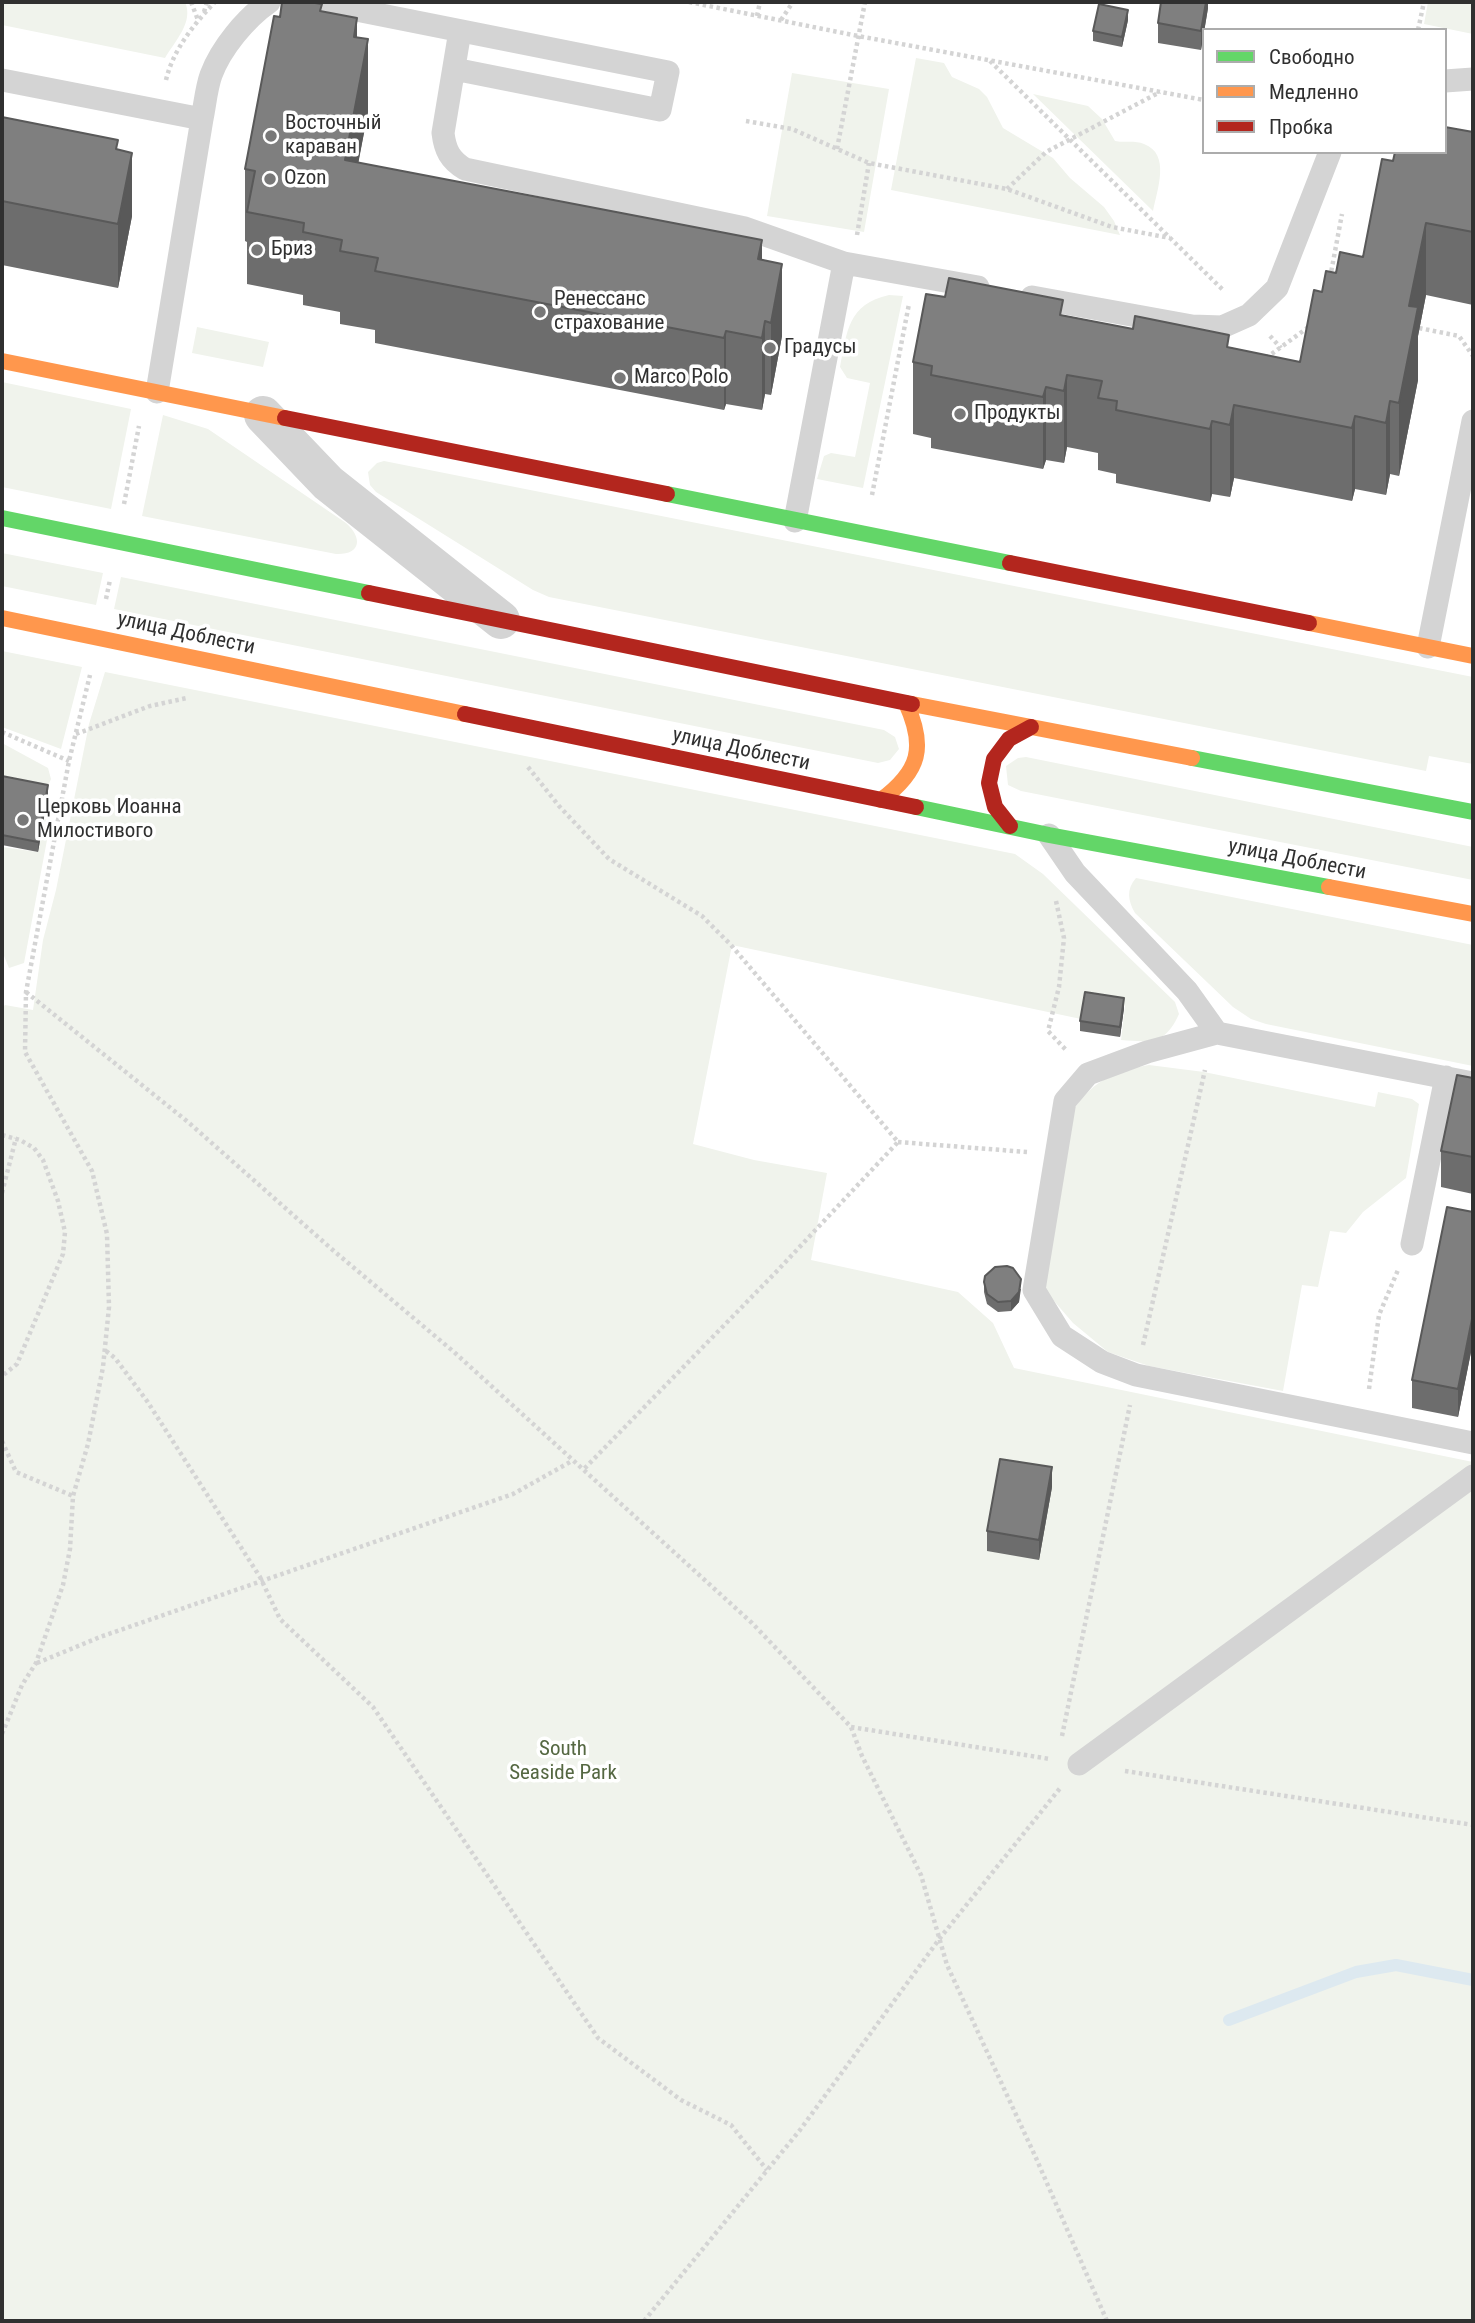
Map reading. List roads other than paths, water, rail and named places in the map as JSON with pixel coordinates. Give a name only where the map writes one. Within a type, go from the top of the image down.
[{"type":"main road","points":[[2,361],[1473,656]]},
{"type":"main road","points":[[2,518],[1031,727],[1473,812]]},
{"type":"main road","name":"улица Доблести","points":[[2,618],[1049,835],[1473,914]]},
{"type":"main road","points":[[881,800],[900,788],[913,768],[919,746],[917,723],[906,702]]},
{"type":"main road","points":[[1010,826],[995,807],[989,783],[994,759],[1009,739],[1031,727]]},
{"type":"street","points":[[263,415],[328,483],[501,620]]},
{"type":"lane","points":[[157,392],[210,77],[219,59],[258,9],[269,2]]},
{"type":"lane","points":[[316,2],[668,72],[660,110],[454,69]]},
{"type":"lane","points":[[460,31],[443,133],[445,148],[453,161],[465,169],[745,228],[844,263],[1192,326],[1222,327],[1249,315],[1277,288],[1329,154]]},
{"type":"lane","points":[[1447,81],[1473,79]]},
{"type":"lane","points":[[2,80],[202,119]]},
{"type":"lane","points":[[795,521],[844,263]]},
{"type":"lane","points":[[1428,647],[1473,421]]},
{"type":"lane","points":[[1049,835],[1075,873],[1187,991],[1217,1033]]},
{"type":"lane","points":[[1473,1083],[1217,1033],[1147,1052],[1088,1074],[1065,1101],[1034,1290],[1062,1336],[1102,1362],[1136,1374],[1473,1443]]},
{"type":"lane","points":[[1412,1244],[1446,1077]]},
{"type":"lane","points":[[1068,1762],[1473,1476]]},
{"type":"waterway","points":[[1229,2020],[1356,1972],[1396,1965],[1473,1980]]},
{"type":"place","name":"Восточный караван","points":[[271,136]]},
{"type":"place","name":"Ozon","points":[[270,179]]},
{"type":"place","name":"Бриз","points":[[257,250]]},
{"type":"place","name":"Ренессанс страхование","points":[[540,312]]},
{"type":"place","name":"Градусы","points":[[770,348]]},
{"type":"place","name":"Marco Polo","points":[[620,378]]},
{"type":"place","name":"Продукты","points":[[960,414]]},
{"type":"place","name":"Церковь Иоанна Милостивого","points":[[23,820]]},
{"type":"park label","name":"South Seaside Park","points":[[563,1762]]}]
